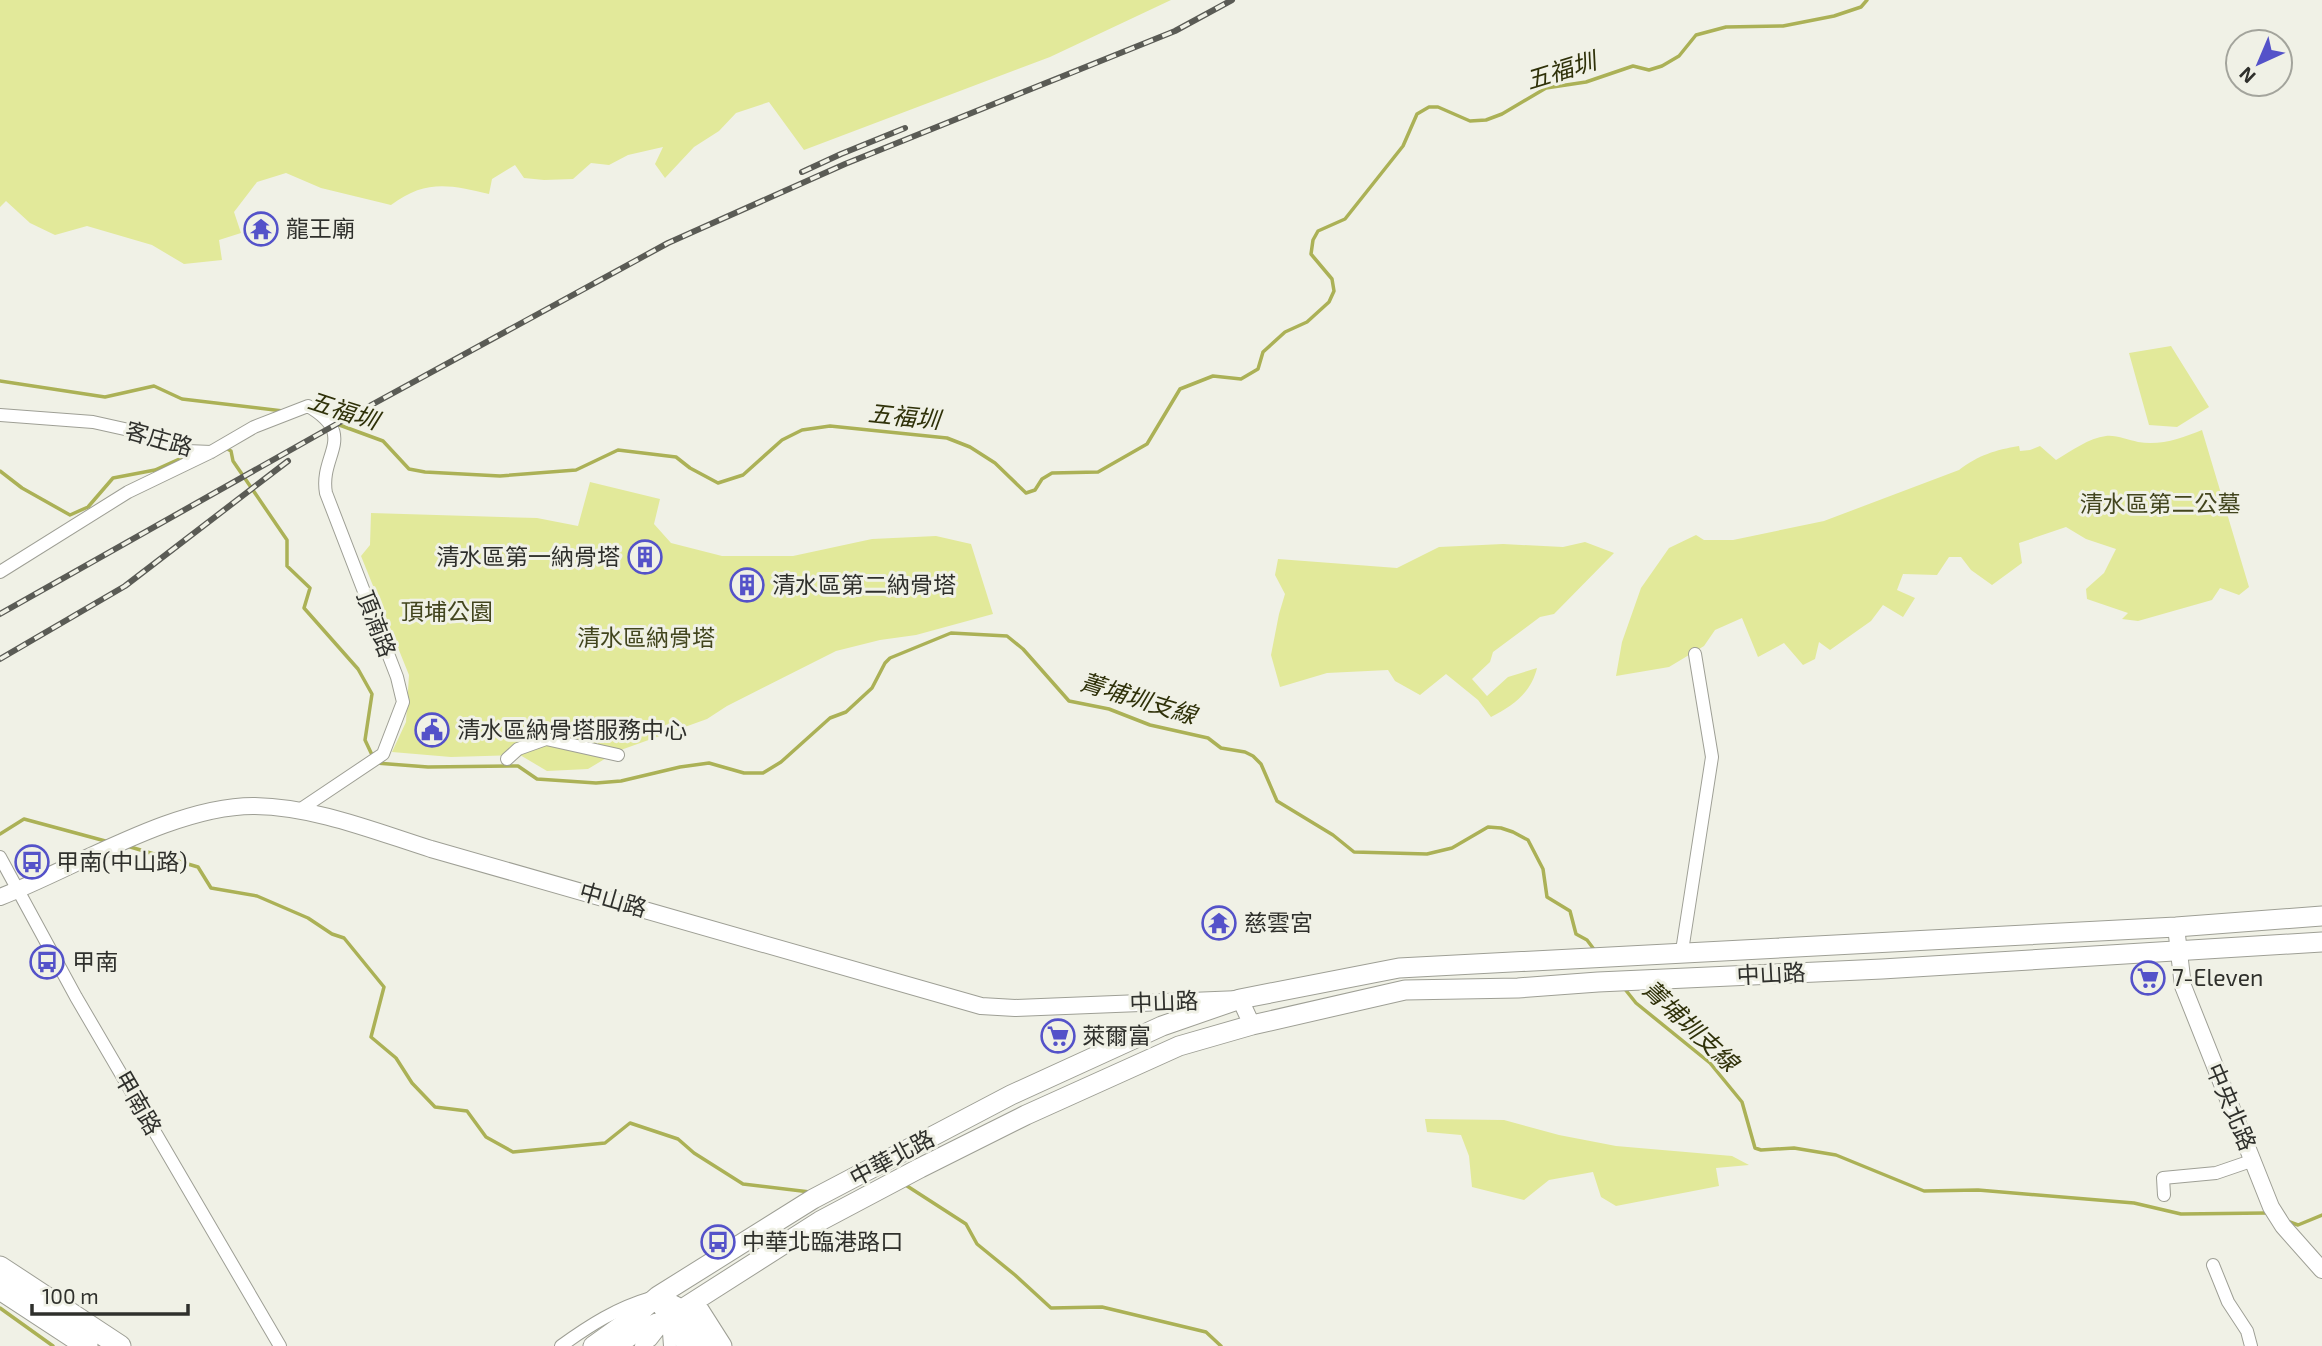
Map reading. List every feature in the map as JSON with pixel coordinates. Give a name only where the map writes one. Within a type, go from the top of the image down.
[{"type":"highway","points":[[0,1267],[120,1346]]},
{"type":"highway","points":[[0,1289],[87,1346]]},
{"type":"main road","name":"中山路","points":[[1240,999],[1399,968],[2176,927],[2322,916]]},
{"type":"main road","name":"中山路","points":[[1252,1025],[1405,990],[1518,988],[1882,969],[2322,942]]},
{"type":"main road","name":"中華北路","points":[[658,1296],[813,1199],[1011,1095],[1161,1026],[1240,999]]},
{"type":"main road","name":"中華北路","points":[[681,1310],[820,1222],[1026,1115],[1179,1046],[1252,1025]]},
{"type":"main road","points":[[593,1346],[658,1296],[681,1310],[722,1346]]},
{"type":"main road","points":[[616,1346],[633,1334],[681,1310]]},
{"type":"main road","points":[[681,1310],[688,1346]]},
{"type":"main road","points":[[681,1310],[707,1346]]},
{"type":"street","name":"客庄路","points":[[0,415],[93,422],[138,432],[187,451],[211,452],[254,427],[308,406]]},
{"type":"street","name":"頂湳路","points":[[298,811],[383,754],[402,702],[397,677],[326,493],[324,485],[334,446],[334,430],[323,415],[308,406]]},
{"type":"street","points":[[0,572],[128,492],[211,452]]},
{"type":"street","points":[[1682,951],[1712,757],[1695,653]]},
{"type":"street","points":[[507,759],[518,749],[546,739],[618,755]]},
{"type":"street","name":"中山路","points":[[0,897],[168,824],[214,809],[255,806],[342,820],[431,849],[981,1006],[1014,1008],[1240,999]]},
{"type":"street","name":"甲南路","points":[[0,857],[76,997],[281,1346]]},
{"type":"street","name":"中央北路","points":[[2176,927],[2183,986],[2271,1207],[2283,1226],[2322,1270]]},
{"type":"street","points":[[1240,999],[1252,1025]]},
{"type":"street","points":[[2164,1195],[2163,1178],[2216,1172],[2254,1160]]},
{"type":"street","points":[[2213,1265],[2228,1302],[2247,1331],[2251,1346]]},
{"type":"street","name":"中華北路","points":[[561,1346],[626,1305],[658,1296]]},
{"type":"street","points":[[670,1346],[681,1310]]},
{"type":"street","name":"中華北路","points":[[641,1346],[651,1340],[681,1310]]},
{"type":"green space","points":[[0,0],[1171,0],[1050,57],[804,150],[769,102],[736,113],[719,131],[694,147],[665,178],[655,164],[663,147],[628,155],[609,165],[591,163],[573,179],[524,178],[515,165],[492,179],[489,194],[438,186],[416,191],[391,205],[321,188],[286,173],[257,182],[234,212],[241,233],[219,240],[222,260],[184,264],[152,245],[87,226],[55,235],[30,223],[6,201],[0,207]]},
{"type":"green space","points":[[2171,346],[2209,407],[2177,427],[2149,425],[2129,353]]},
{"type":"green space","name":"清水區第二公墓","points":[[2202,430],[2249,587],[2239,595],[2220,588],[2212,600],[2138,621],[2122,619],[2128,613],[2087,599],[2086,589],[2104,573],[2116,549],[2086,539],[2066,527],[2019,543],[2022,563],[1992,585],[1971,570],[1961,557],[1949,557],[1937,575],[1903,574],[1897,590],[1915,598],[1903,617],[1883,605],[1871,621],[1830,650],[1819,642],[1815,659],[1803,665],[1784,643],[1758,657],[1742,618],[1715,630],[1704,646],[1669,667],[1616,676],[1622,642],[1641,588],[1669,548],[1696,535],[1704,540],[1733,540],[1824,521],[1959,470],[1988,454],[2019,446],[2020,451],[2040,446],[2056,460],[2080,445],[2100,437],[2114,436],[2155,443]]},
{"type":"green space","name":"清水區納骨塔","points":[[590,482],[660,499],[654,524],[671,543],[722,556],[793,556],[872,539],[936,536],[971,544],[993,614],[916,635],[880,640],[836,651],[727,706],[707,719],[618,751],[588,769],[547,771],[520,755],[451,757],[392,752],[406,722],[409,675],[361,556],[370,545],[371,513],[537,518],[578,526]]},
{"type":"green space","points":[[1585,542],[1614,553],[1554,614],[1540,617],[1493,652],[1490,662],[1472,679],[1487,696],[1508,677],[1537,668],[1526,692],[1491,717],[1478,700],[1446,674],[1420,695],[1395,681],[1388,670],[1327,673],[1280,687],[1271,655],[1285,594],[1275,575],[1278,559],[1397,568],[1439,547],[1503,544],[1563,547]]},
{"type":"green space","points":[[1425,1119],[1504,1120],[1559,1135],[1616,1146],[1732,1156],[1749,1165],[1716,1168],[1719,1186],[1616,1206],[1601,1197],[1593,1172],[1549,1180],[1524,1200],[1472,1187],[1469,1156],[1461,1135],[1427,1132]]},
{"type":"waterway","name":"五福圳","points":[[334,423],[383,441],[409,469],[425,472],[500,476],[576,470],[618,450],[676,457],[718,483],[743,475],[782,440],[802,430],[830,426],[947,438],[970,447],[995,463],[1026,493],[1035,490],[1042,479],[1052,473],[1098,472],[1147,444],[1180,389],[1213,376],[1241,379],[1258,369],[1263,352],[1285,332],[1307,322],[1329,302],[1334,291],[1332,279],[1311,254],[1313,240],[1318,231],[1345,219],[1403,146],[1417,114],[1429,107],[1438,107],[1470,121],[1486,120],[1502,114],[1546,88],[1586,82],[1633,66],[1649,70],[1662,66],[1679,56],[1696,35],[1726,27],[1783,26],[1834,16],[1861,7],[1867,0]]},
{"type":"waterway","name":"五福圳","points":[[0,381],[105,397],[154,386],[182,399],[283,411]]},
{"type":"waterway","name":"菁埔圳支線","points":[[224,447],[231,451],[233,461],[287,540],[287,566],[310,588],[304,608],[358,669],[372,694],[365,740],[373,757]]},
{"type":"waterway","name":"菁埔圳支線","points":[[0,471],[22,488],[70,515],[88,507],[113,478],[155,470],[186,456]]},
{"type":"waterway","name":"菁埔圳支線","points":[[376,763],[428,767],[518,766],[537,779],[596,783],[621,781],[709,763],[744,773],[763,773],[781,762],[830,718],[846,712],[872,688],[890,658],[951,633],[1007,636],[1023,649],[1069,701],[1109,709],[1150,725],[1208,738],[1221,748],[1253,756],[1261,764],[1277,801],[1333,835],[1354,852],[1427,854],[1452,848],[1488,827],[1501,828],[1528,840],[1543,869],[1547,897],[1570,911],[1576,934],[1587,940],[1596,952]]},
{"type":"waterway","points":[[0,834],[24,819],[109,842]]},
{"type":"waterway","points":[[127,846],[198,867],[211,888],[257,896],[308,918],[332,934],[344,938],[384,987],[371,1037],[396,1058],[412,1083],[435,1107],[467,1111],[486,1137],[513,1152],[605,1143],[630,1123],[678,1139],[694,1153],[743,1184],[810,1192]]},
{"type":"waterway","name":"菁埔圳支線","points":[[1624,988],[1636,1003],[1710,1063],[1742,1102],[1755,1148],[1794,1148],[1836,1155],[1924,1191],[1978,1190],[2134,1203],[2181,1214],[2266,1213]]},
{"type":"waterway","points":[[904,1184],[966,1224],[977,1244],[1051,1308],[1102,1307],[1206,1332],[1221,1346]]},
{"type":"waterway","name":"菁埔圳支線","points":[[2287,1221],[2298,1225],[2322,1215]]},
{"type":"waterway","points":[[0,1308],[53,1346]]},
{"type":"railway","points":[[0,614],[342,421],[668,243],[845,164],[1175,31],[1232,0]]},
{"type":"railway","points":[[802,172],[905,128]]},
{"type":"railway","points":[[0,659],[125,586],[288,461]]},
{"type":"place","name":"龍王廟","points":[[261,229]]},
{"type":"place","name":"清水區第一納骨塔","points":[[645,557]]},
{"type":"place","name":"清水區第二納骨塔","points":[[747,585]]},
{"type":"place","name":"清水區納骨塔服務中心","points":[[432,730]]},
{"type":"place","name":"甲南(中山路)","points":[[32,862]]},
{"type":"place","name":"慈雲宮","points":[[1219,923]]},
{"type":"place","name":"甲南","points":[[47,962]]},
{"type":"place","name":"7-Eleven","points":[[2148,978]]},
{"type":"place","name":"萊爾富","points":[[1058,1036]]},
{"type":"place","name":"中華北臨港路口","points":[[718,1242]]},
{"type":"park label","name":"頂埔公園","points":[[447,612]]}]
